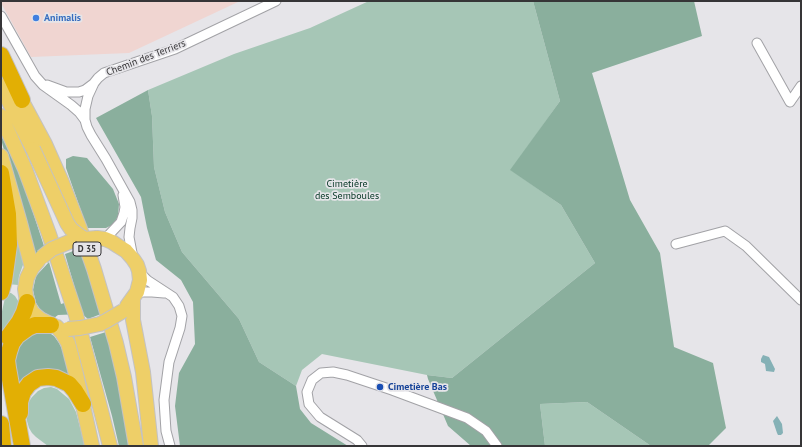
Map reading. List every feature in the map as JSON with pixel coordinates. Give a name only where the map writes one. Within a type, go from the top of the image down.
[{"type":"highway","points":[[1,55],[22,100]]},
{"type":"highway","points":[[1,173],[8,214],[9,245],[1,292]]},
{"type":"highway","points":[[1,356],[3,347],[24,312],[27,302]]},
{"type":"highway","points":[[22,446],[8,368],[7,360],[9,352],[12,343],[17,336],[28,328],[35,325],[59,327]]},
{"type":"highway","points":[[22,446],[20,402],[23,392],[29,384],[38,378],[56,378],[69,384],[83,404]]},
{"type":"highway","points":[[1,424],[3,446]]},
{"type":"main road","name":"D 35","points":[[1,65],[22,100],[45,144],[61,180],[94,268],[119,357],[136,446]]},
{"type":"main road","points":[[1,86],[71,229],[95,239],[118,246],[126,251],[136,265],[140,280],[135,296],[133,320],[143,372],[151,446]]},
{"type":"main road","points":[[1,116],[25,169],[49,234],[76,315],[110,446]]},
{"type":"main road","points":[[1,156],[32,268]]},
{"type":"main road","points":[[95,239],[74,240],[52,249],[32,268],[25,289],[27,302],[32,312],[40,319],[59,327],[80,328],[100,324],[106,321],[123,311],[135,296]]},
{"type":"main road","points":[[59,327],[68,343],[92,446]]},
{"type":"street","name":"Chemin des Terriers","points":[[79,92],[85,90],[104,73],[175,49],[276,1]]},
{"type":"street","points":[[1,16],[35,76],[43,85],[79,112],[85,120]]},
{"type":"street","points":[[757,43],[790,102],[801,86]]},
{"type":"street","points":[[35,76],[47,85],[54,88],[66,92],[79,92],[84,102],[87,127],[130,202],[132,218],[129,238],[136,265],[147,280],[173,297],[179,306],[182,316],[180,328],[169,362],[164,400],[166,431],[170,446]]},
{"type":"street","points":[[85,109],[88,96],[94,83]]},
{"type":"street","points":[[95,239],[121,222],[125,207],[118,180]]},
{"type":"street","points":[[676,244],[725,231],[746,246],[801,300]]},
{"type":"street","points":[[135,296],[152,292],[166,293]]},
{"type":"street","points":[[362,446],[356,440],[320,417],[309,404],[307,392],[312,380],[321,373],[333,372],[347,375],[467,418],[486,431],[497,446]]},
{"type":"shaded area","points":[[1,1],[238,2],[129,53],[31,57]]},
{"type":"green space","name":"Cimetière des Semboules","points":[[369,1],[533,1],[560,101],[511,170],[561,205],[595,263],[452,378],[427,375],[322,354],[302,370],[296,386],[259,362],[239,319],[182,252],[165,212],[154,167],[152,116],[148,90],[234,54],[310,28]]},
{"type":"green space","points":[[533,1],[694,1],[702,36],[592,73],[630,200],[660,253],[674,347],[713,363],[726,428],[708,446],[651,446],[587,402],[540,404],[545,446],[471,446],[448,426],[428,379],[427,375],[452,378],[595,263],[561,205],[510,170],[560,101]]},
{"type":"green space","points":[[148,90],[152,116],[154,167],[165,212],[182,252],[239,319],[259,362],[296,386],[300,409],[311,423],[348,446],[180,446],[175,406],[179,373],[195,344],[193,302],[181,280],[156,260],[147,228],[141,197],[96,118]]},
{"type":"green space","points":[[2,137],[24,185],[44,246],[33,256],[1,139]]},
{"type":"green space","points":[[73,156],[87,158],[113,189],[119,204],[118,217],[112,225],[106,228],[87,228],[66,168],[66,159]]},
{"type":"green space","points":[[12,211],[24,262],[19,276],[18,285],[8,284]]},
{"type":"green space","points":[[79,249],[91,279],[101,314],[88,319],[82,314],[58,315],[54,318],[40,309],[36,303],[33,290],[36,276],[49,262],[61,304],[78,299],[65,254]]},
{"type":"green space","points":[[6,293],[11,293],[15,296],[20,304],[1,339],[1,316]]},
{"type":"green space","points":[[34,332],[48,332],[54,336],[64,353],[72,381],[56,373],[16,398],[14,350],[19,343]]},
{"type":"green space","points":[[106,332],[118,377],[129,446],[119,446],[90,337]]},
{"type":"green space","points":[[51,387],[57,389],[69,399],[76,412],[85,446],[48,446],[36,437],[29,428],[26,413],[28,403],[38,391]]},
{"type":"green space","points":[[587,402],[651,446],[545,446],[540,404]]},
{"type":"water","points":[[763,355],[769,357],[775,369],[774,372],[766,371],[765,364],[761,362]]},
{"type":"water","points":[[777,416],[782,424],[783,433],[781,435],[778,435],[773,421]]},
{"type":"place","name":"Animalis","points":[[36,18]]},
{"type":"place","name":"Cimetière Bas","points":[[380,387]]}]
